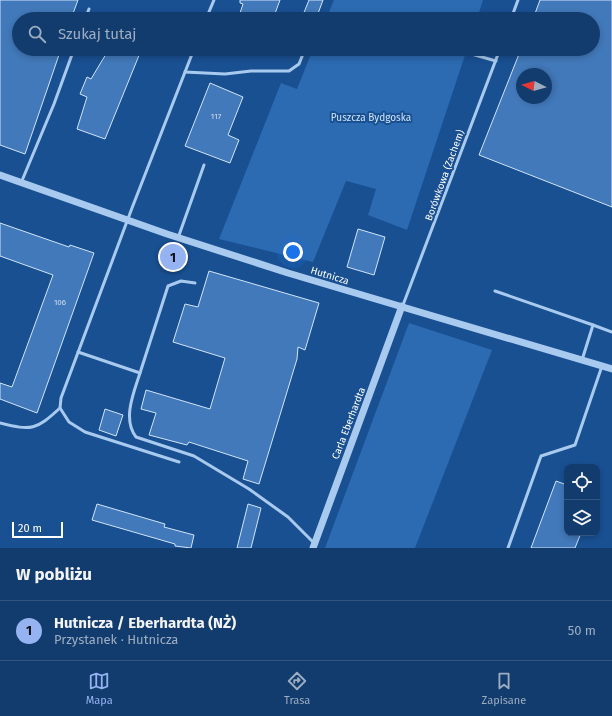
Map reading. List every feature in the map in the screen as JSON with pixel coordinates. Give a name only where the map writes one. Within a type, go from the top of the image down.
[{"type":"street","name":"Hutnicza","points":[[0,176],[178,238],[612,369]]},
{"type":"street","name":"Carla Eberhardta","points":[[314,546],[402,306]]},
{"type":"lane","points":[[209,12],[214,0]]},
{"type":"lane","points":[[514,12],[518,0]]},
{"type":"lane","points":[[21,183],[54,104],[71,56]]},
{"type":"lane","points":[[180,462],[85,432],[68,422],[60,408],[61,398],[127,220],[191,56]]},
{"type":"lane","points":[[185,72],[225,74],[251,71],[289,71],[299,64],[302,56]]},
{"type":"lane","points":[[478,56],[496,61]]},
{"type":"lane","name":"Borówkowa (Zachem)","points":[[402,306],[498,56]]},
{"type":"lane","points":[[178,238],[204,165]]},
{"type":"lane","points":[[194,284],[181,281],[168,286],[140,373],[129,421],[131,430],[136,437],[194,456],[249,489],[288,517],[314,546]]},
{"type":"lane","points":[[495,291],[612,332]]},
{"type":"lane","points":[[582,360],[593,325]]},
{"type":"lane","points":[[78,352],[140,373]]},
{"type":"lane","points":[[508,548],[541,456],[575,445],[602,366]]},
{"type":"lane","points":[[0,423],[30,428],[40,425],[60,408]]},
{"type":"green space","points":[[334,0],[483,0],[479,12],[329,12]]},
{"type":"green space","name":"Puszcza Bydgoska","points":[[310,56],[465,56],[407,230],[368,215],[376,189],[346,181],[313,262],[219,239],[281,83],[297,89]]},
{"type":"green space","points":[[409,323],[492,350],[415,548],[325,548]]},
{"type":"building","points":[[0,0],[78,0],[74,12],[12,12],[12,56],[59,56],[25,154],[0,145]]},
{"type":"building","points":[[240,0],[280,0],[276,12],[240,12],[243,4],[240,3]]},
{"type":"building","points":[[309,0],[323,0],[319,12],[304,12]]},
{"type":"building","points":[[540,0],[612,0],[612,207],[479,155],[518,56],[600,56],[600,12],[536,12]]},
{"type":"building","points":[[105,56],[139,56],[105,139],[77,129],[87,97],[80,94],[87,77],[91,79]]},
{"type":"building","points":[[210,83],[243,97],[228,135],[239,140],[230,163],[185,146]]},
{"type":"building","points":[[0,223],[69,247],[70,245],[94,253],[37,413],[0,399],[0,383],[12,387],[53,275],[0,256]]},
{"type":"building","points":[[358,229],[385,237],[374,275],[347,267]]},
{"type":"building","points":[[209,271],[319,303],[305,350],[298,347],[297,359],[259,484],[243,479],[248,461],[189,442],[187,445],[149,435],[156,413],[141,409],[146,390],[210,409],[225,358],[173,342],[185,304],[198,307]]},
{"type":"building","points":[[105,409],[123,415],[116,436],[99,430]]},
{"type":"building","points":[[556,481],[564,484],[564,536],[580,536],[575,548],[531,548]]},
{"type":"building","points":[[97,504],[165,524],[164,527],[194,535],[191,548],[175,546],[175,544],[92,520]]},
{"type":"building","points":[[248,504],[261,508],[251,548],[237,548]]},
{"type":"place","name":"Hutnicza / Eberhardta (NŻ)","points":[[173,257]]}]
